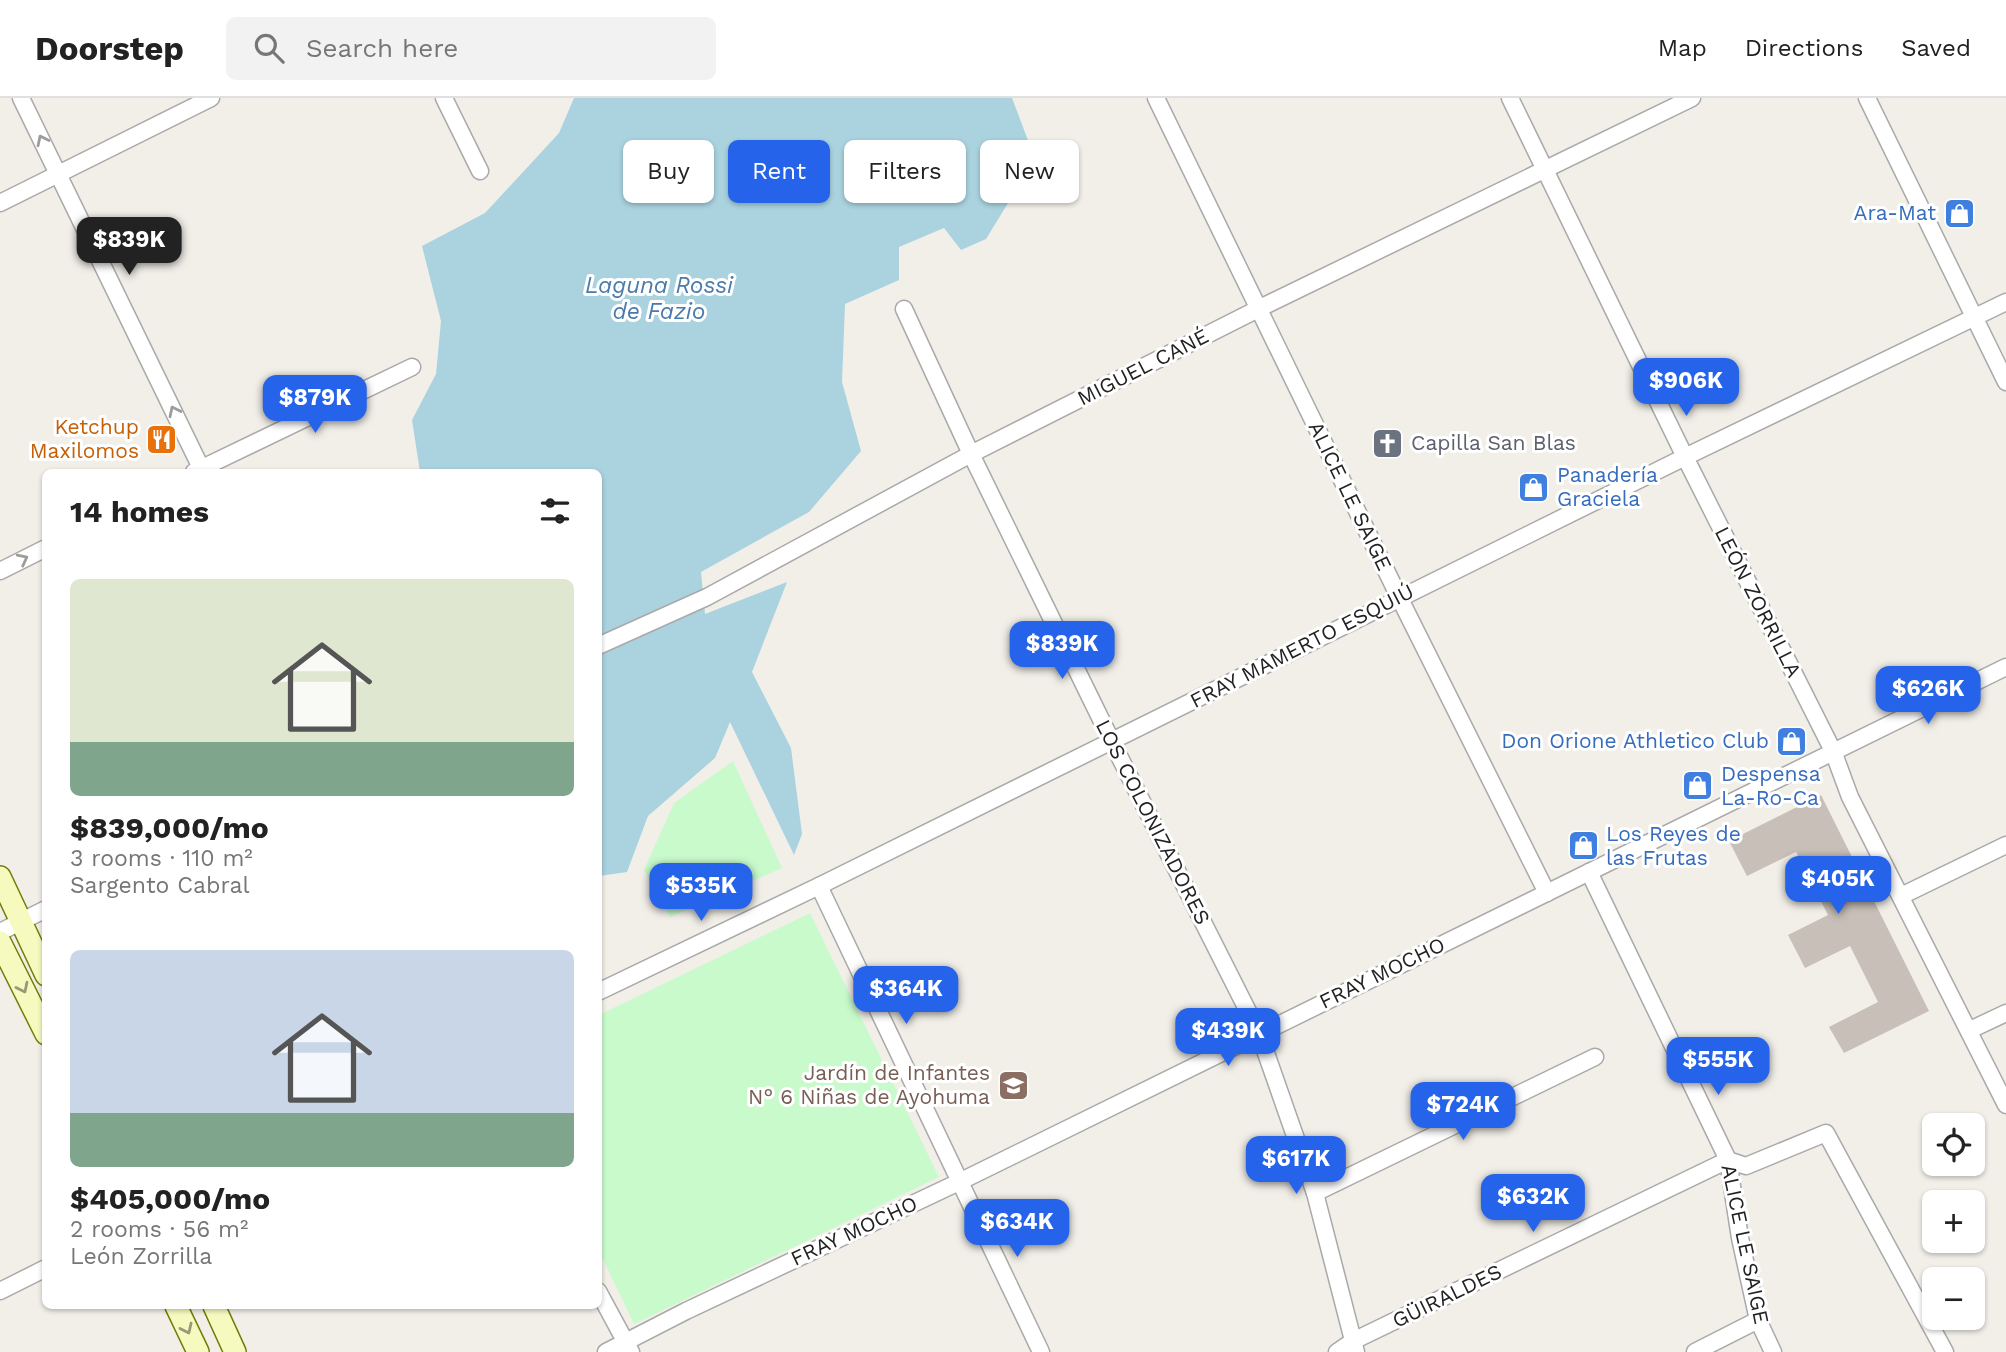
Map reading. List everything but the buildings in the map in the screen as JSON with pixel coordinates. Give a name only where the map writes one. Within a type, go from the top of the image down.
[{"type":"main road","points":[[0,877],[42,967]]},
{"type":"main road","points":[[0,942],[42,1026]]},
{"type":"main road","points":[[177,1309],[198,1352]]},
{"type":"main road","points":[[215,1309],[235,1352]]},
{"type":"street","points":[[21,98],[199,469]]},
{"type":"street","points":[[0,203],[211,98]]},
{"type":"street","points":[[444,98],[480,171]]},
{"type":"street","name":"ALICE LE SAIGE","points":[[1156,98],[1399,597],[1547,893]]},
{"type":"street","name":"LEÓN ZORRILLA","points":[[1510,98],[1685,457],[1833,751],[1850,797],[2006,1105]]},
{"type":"street","name":"MIGUEL CANÉ","points":[[602,644],[707,597],[971,454],[1260,308],[1692,98]]},
{"type":"street","points":[[1867,98],[2006,382]]},
{"type":"street","name":"FRAY MAMERTO ESQUIÚ","points":[[602,990],[1112,742],[1399,597],[2006,302]]},
{"type":"street","name":"LOS COLONIZADORES","points":[[904,309],[971,454],[1112,742],[1259,1033],[1315,1194],[1355,1346]]},
{"type":"street","points":[[204,469],[412,367]]},
{"type":"street","points":[[0,570],[42,550]]},
{"type":"street","name":"FRAY MOCHO","points":[[606,1352],[628,1347],[686,1311],[959,1182],[2006,667]]},
{"type":"street","points":[[1901,896],[2006,845]]},
{"type":"street","name":"ALICE LE SAIGE","points":[[1589,872],[1728,1160],[1740,1238],[1758,1320],[1773,1352]]},
{"type":"street","points":[[819,886],[1041,1352]]},
{"type":"street","points":[[0,932],[42,911]]},
{"type":"street","points":[[1970,1030],[2006,1013]]},
{"type":"street","points":[[1315,1194],[1595,1057]]},
{"type":"street","name":"GÜIRALDES","points":[[1337,1352],[1355,1346],[1728,1160],[1746,1166],[1826,1133],[1945,1352]]},
{"type":"street","points":[[0,1291],[42,1270]]},
{"type":"street","points":[[602,1298],[628,1347]]},
{"type":"street","points":[[1695,1352],[1758,1320]]},
{"type":"green space","points":[[733,761],[782,868],[670,917],[644,870],[674,803]]},
{"type":"green space","points":[[810,913],[939,1177],[634,1324],[602,1257],[602,1014]]},
{"type":"water","name":"Laguna Rossi de Fazio","points":[[574,98],[1012,98],[1028,140],[980,140],[980,203],[1008,203],[986,239],[961,250],[944,228],[899,247],[899,280],[845,304],[842,382],[861,451],[809,512],[701,572],[705,614],[787,582],[752,672],[791,748],[802,834],[794,855],[730,722],[715,758],[648,816],[627,872],[602,876],[602,469],[420,469],[412,420],[436,374],[441,321],[422,246],[485,213],[559,133]]},
{"type":"place","name":"Ara-Mat","points":[[1959,213]]},
{"type":"place","name":"Ketchup Maxilomos","points":[[162,439]]},
{"type":"place","name":"Capilla San Blas","points":[[1388,443]]},
{"type":"place","name":"Panadería Graciela","points":[[1534,487]]},
{"type":"place","name":"Don Orione Athletico Club","points":[[1792,741]]},
{"type":"place","name":"Despensa La-Ro-Ca","points":[[1698,786]]},
{"type":"place","name":"Los Reyes de las Frutas","points":[[1583,846]]},
{"type":"place","name":"Jardín de Infantes N° 6 Niñas de Ayohuma","points":[[1013,1085]]}]
